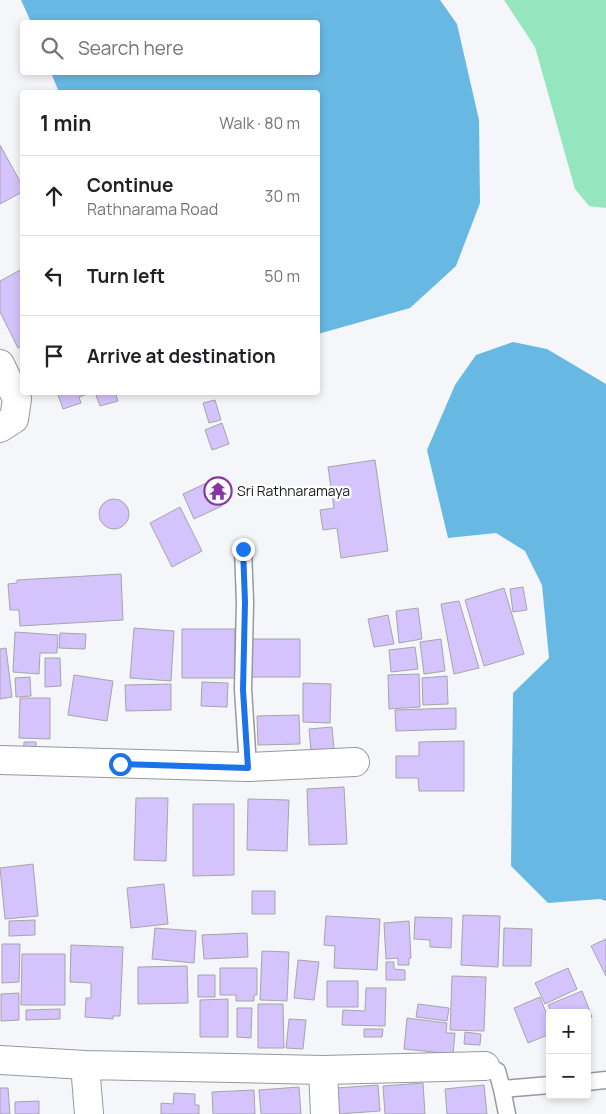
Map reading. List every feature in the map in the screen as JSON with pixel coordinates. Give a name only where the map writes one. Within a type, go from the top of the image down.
[{"type":"street","points":[[0,364],[17,399],[14,418],[0,428]]},
{"type":"street","points":[[0,760],[248,768],[355,762]]},
{"type":"street","points":[[0,1060],[85,1066],[323,1070],[485,1066]]},
{"type":"street","points":[[85,1066],[89,1114]]},
{"type":"street","points":[[323,1070],[325,1114]]},
{"type":"lane","points":[[243,549],[245,602],[243,690],[248,768]]},
{"type":"lane","points":[[485,1066],[497,1071],[507,1114]]},
{"type":"lane","points":[[591,1082],[606,1080]]},
{"type":"lane","points":[[502,1089],[546,1085]]},
{"type":"green space","points":[[504,0],[606,0],[606,208],[589,206],[575,189],[535,47]]},
{"type":"water","points":[[21,0],[440,0],[457,24],[479,120],[480,203],[456,266],[410,308],[320,333],[320,90],[58,90],[52,75],[320,75],[320,20],[30,20]]},
{"type":"water","points":[[513,342],[547,349],[606,384],[606,901],[600,899],[548,903],[511,866],[513,693],[549,658],[542,585],[525,551],[496,533],[448,538],[427,450],[455,385],[476,355]]},
{"type":"building","points":[[0,145],[20,181],[20,193],[0,204]]},
{"type":"building","points":[[20,270],[20,347],[18,348],[0,312],[0,281]]},
{"type":"building","points":[[58,395],[85,395],[79,397],[81,403],[63,409]]},
{"type":"building","points":[[96,395],[116,395],[118,401],[100,406]]},
{"type":"building","points":[[215,400],[221,420],[209,423],[203,403]]},
{"type":"building","points":[[222,423],[229,444],[212,450],[205,430]]},
{"type":"building","points":[[375,460],[388,551],[341,558],[337,528],[323,530],[320,510],[334,508],[328,467]]},
{"type":"building","points":[[211,481],[222,506],[194,519],[183,494]]},
{"type":"building","points":[[114,499],[124,504],[129,514],[124,524],[114,529],[104,524],[99,514],[104,504]]},
{"type":"building","points":[[180,507],[202,551],[172,567],[150,523]]},
{"type":"building","points":[[121,574],[123,620],[20,626],[19,610],[10,610],[8,584],[17,583],[17,580]]},
{"type":"building","points":[[523,587],[527,610],[513,612],[510,589]]},
{"type":"building","points":[[504,588],[524,654],[484,666],[465,600]]},
{"type":"building","points":[[459,601],[479,668],[454,674],[441,604]]},
{"type":"building","points":[[418,608],[422,639],[399,643],[396,611]]},
{"type":"building","points":[[388,615],[394,644],[374,647],[368,619]]},
{"type":"building","points":[[134,628],[174,631],[171,681],[130,678]]},
{"type":"building","points":[[182,629],[235,629],[235,678],[182,678]]},
{"type":"building","points":[[15,632],[58,635],[57,653],[40,653],[39,674],[13,672]]},
{"type":"building","points":[[60,633],[86,634],[85,649],[59,648]]},
{"type":"building","points":[[249,639],[300,639],[300,677],[248,677]]},
{"type":"building","points":[[441,639],[445,671],[424,674],[420,642]]},
{"type":"building","points":[[415,647],[418,669],[391,672],[389,650]]},
{"type":"building","points":[[6,648],[12,697],[0,699],[0,649]]},
{"type":"building","points":[[45,658],[60,658],[61,686],[45,687]]},
{"type":"building","points":[[419,674],[420,707],[389,709],[388,675]]},
{"type":"building","points":[[74,675],[113,681],[107,721],[68,715]]},
{"type":"building","points":[[447,676],[448,704],[423,705],[422,678]]},
{"type":"building","points":[[30,677],[31,696],[16,697],[15,678]]},
{"type":"building","points":[[202,682],[228,683],[227,707],[201,706]]},
{"type":"building","points":[[303,683],[331,684],[330,723],[303,722]]},
{"type":"building","points":[[171,684],[171,710],[126,711],[125,685]]},
{"type":"building","points":[[20,698],[50,698],[50,739],[19,738]]},
{"type":"building","points":[[456,708],[456,729],[396,731],[395,710]]},
{"type":"building","points":[[299,715],[300,744],[258,745],[257,716]]},
{"type":"building","points":[[332,727],[334,749],[311,751],[309,729]]},
{"type":"building","points":[[464,741],[464,791],[419,791],[418,778],[396,778],[396,756],[419,756],[419,742]]},
{"type":"building","points":[[24,742],[36,742],[36,759],[23,759]]},
{"type":"building","points":[[344,787],[347,844],[309,845],[307,789]]},
{"type":"building","points":[[136,798],[168,798],[166,861],[134,860]]},
{"type":"building","points":[[248,799],[289,800],[287,851],[247,850]]},
{"type":"building","points":[[193,804],[234,804],[234,875],[193,876]]},
{"type":"building","points":[[33,864],[38,916],[5,919],[0,868]]},
{"type":"building","points":[[164,884],[168,924],[131,928],[127,888]]},
{"type":"building","points":[[252,891],[275,891],[275,914],[252,914]]},
{"type":"building","points":[[463,915],[500,916],[498,967],[461,965]]},
{"type":"building","points":[[326,916],[380,919],[377,970],[334,968],[335,946],[324,945]]},
{"type":"building","points":[[415,917],[452,918],[451,948],[430,947],[430,940],[414,939]]},
{"type":"building","points":[[35,920],[35,935],[9,936],[9,921]]},
{"type":"building","points":[[409,921],[411,958],[409,958],[409,965],[398,965],[398,958],[386,959],[384,923]]},
{"type":"building","points":[[155,928],[196,931],[194,963],[152,959]]},
{"type":"building","points":[[504,928],[532,929],[531,966],[503,966]]},
{"type":"building","points":[[247,933],[248,957],[204,959],[202,935]]},
{"type":"building","points":[[606,939],[606,976],[591,946]]},
{"type":"building","points":[[2,944],[20,944],[19,982],[2,983]]},
{"type":"building","points":[[71,945],[123,947],[120,1016],[113,1016],[113,1019],[85,1017],[86,998],[91,998],[91,983],[70,982]]},
{"type":"building","points":[[262,951],[289,952],[287,1001],[260,1000]]},
{"type":"building","points":[[22,954],[65,954],[65,1005],[21,1005]]},
{"type":"building","points":[[298,960],[319,962],[314,1000],[294,998]]},
{"type":"building","points":[[386,962],[394,962],[394,969],[405,970],[405,980],[386,980]]},
{"type":"building","points":[[187,966],[188,1003],[138,1004],[138,967]]},
{"type":"building","points":[[220,968],[257,968],[257,995],[254,995],[254,1001],[236,1001],[236,995],[220,995]]},
{"type":"building","points":[[568,968],[577,989],[545,1004],[535,983]]},
{"type":"building","points":[[198,975],[215,975],[215,997],[198,997]]},
{"type":"building","points":[[452,976],[486,977],[484,1031],[450,1030]]},
{"type":"building","points":[[327,981],[358,981],[358,1007],[327,1007]]},
{"type":"building","points":[[366,988],[386,988],[385,1026],[342,1025],[343,1010],[365,1011]]},
{"type":"building","points":[[582,991],[589,1009],[550,1009],[548,1005]]},
{"type":"building","points":[[19,993],[19,1020],[1,1021],[1,994]]},
{"type":"building","points":[[540,997],[546,1013],[546,1036],[528,1043],[514,1008]]},
{"type":"building","points":[[228,999],[228,1037],[200,1037],[200,1000]]},
{"type":"building","points":[[258,1004],[283,1004],[284,1048],[258,1048]]},
{"type":"building","points":[[418,1004],[449,1008],[447,1021],[416,1017]]},
{"type":"building","points":[[237,1008],[252,1008],[251,1038],[237,1037]]},
{"type":"building","points":[[60,1009],[60,1019],[26,1020],[26,1010]]},
{"type":"building","points":[[407,1018],[447,1023],[446,1033],[455,1033],[453,1054],[404,1049]]},
{"type":"building","points":[[289,1019],[306,1020],[303,1049],[286,1048]]},
{"type":"building","points":[[364,1029],[383,1029],[382,1037],[364,1037]]},
{"type":"building","points":[[465,1032],[481,1034],[480,1045],[464,1044]]},
{"type":"building","points":[[423,1083],[425,1114],[385,1114],[383,1086]]},
{"type":"building","points":[[378,1085],[380,1111],[338,1114],[337,1088]]},
{"type":"building","points":[[484,1085],[487,1114],[447,1114],[445,1089]]},
{"type":"building","points":[[299,1087],[301,1114],[261,1114],[259,1090]]},
{"type":"building","points":[[0,1088],[8,1088],[10,1114],[0,1114]]},
{"type":"building","points":[[254,1090],[255,1114],[213,1114],[212,1092]]},
{"type":"building","points":[[174,1093],[195,1094],[195,1105],[199,1105],[199,1114],[161,1114],[161,1103],[173,1104]]},
{"type":"building","points":[[39,1101],[39,1114],[15,1114],[15,1102]]},
{"type":"place","name":"Sri Rathnaramaya","points":[[218,491]]},
{"type":"route","points":[[120,764],[248,768],[243,690],[245,602],[243,549]]}]
